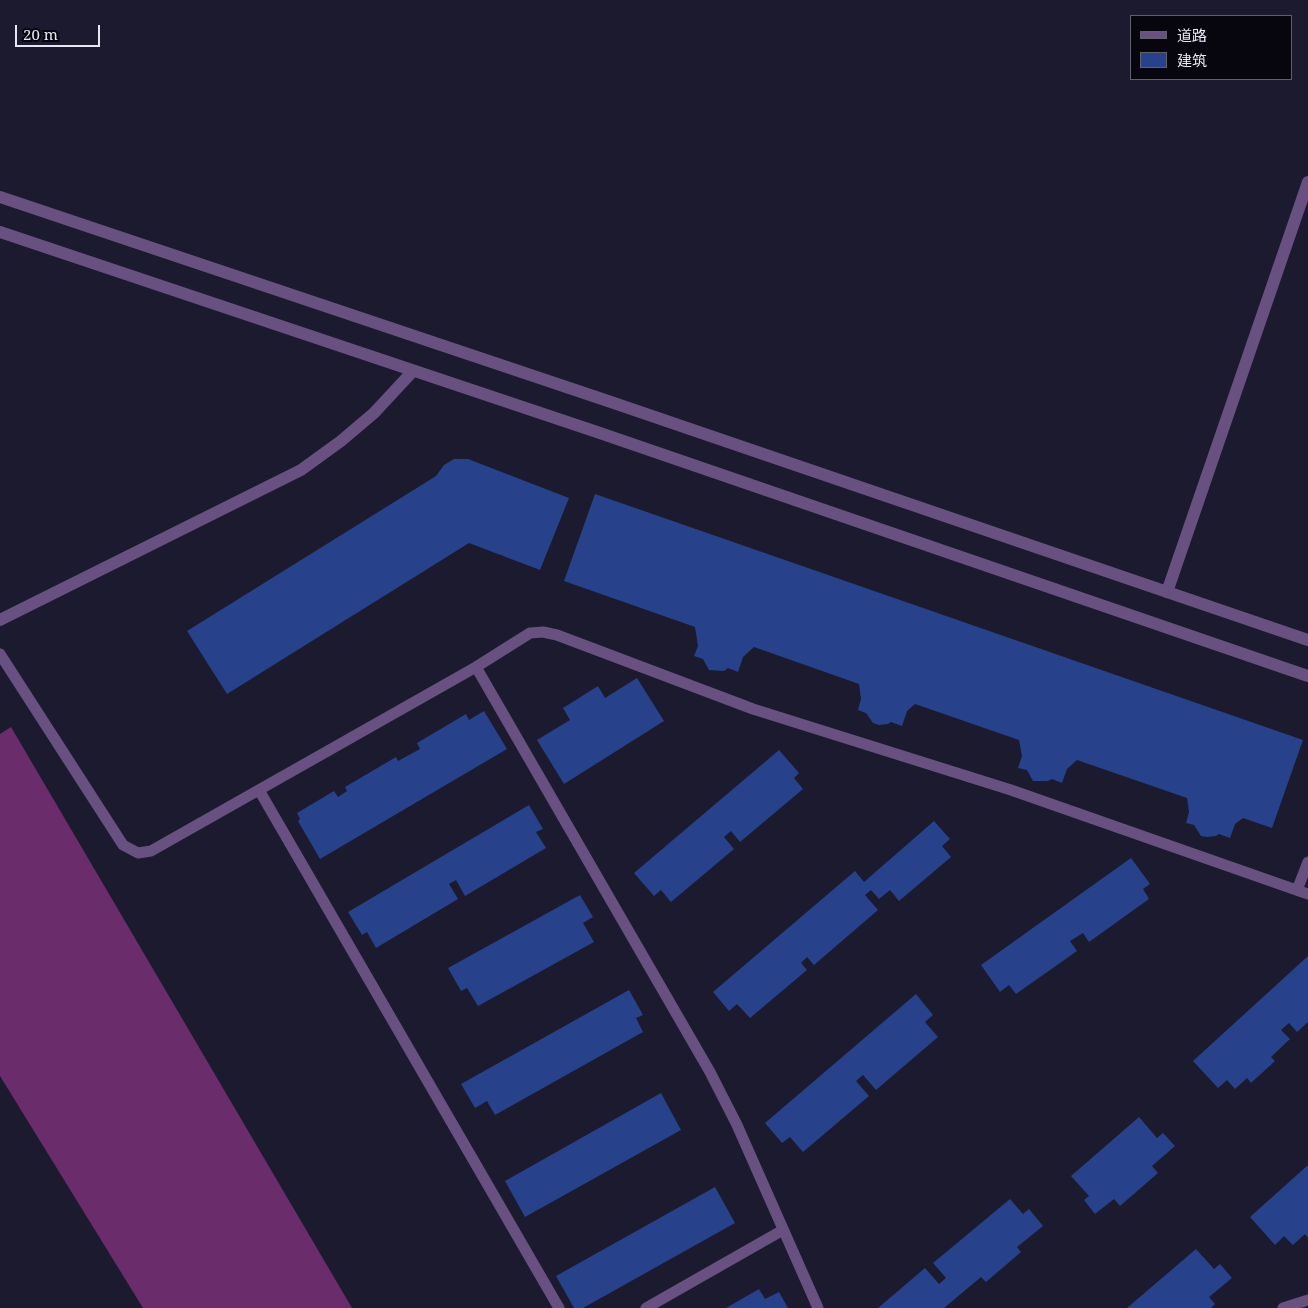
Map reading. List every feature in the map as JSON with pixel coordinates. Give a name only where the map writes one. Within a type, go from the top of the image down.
[{"type":"street","points":[[1167,592],[1308,182]]},
{"type":"street","points":[[0,197],[617,404],[1308,640]]},
{"type":"street","points":[[0,232],[1308,676]]},
{"type":"street","points":[[0,620],[301,470],[341,441],[374,413],[413,371]]},
{"type":"lane","points":[[0,654],[123,845],[138,853],[151,852],[476,667],[530,633],[543,632],[557,635],[753,709],[1011,790],[1303,892],[1308,862]]},
{"type":"lane","points":[[476,667],[710,1072],[737,1126],[818,1308]]},
{"type":"lane","points":[[259,790],[559,1308]]},
{"type":"lane","points":[[646,1308],[783,1230]]},
{"type":"lane","points":[[1283,1308],[1308,1300]]},
{"type":"shaded area","points":[[11,727],[352,1308],[143,1308],[0,1076],[0,734]]},
{"type":"building","points":[[454,459],[468,459],[569,498],[540,570],[469,543],[227,694],[187,631],[436,476],[444,465]]},
{"type":"building","points":[[595,494],[1303,740],[1272,828],[1243,818],[1235,824],[1230,838],[1219,834],[1207,837],[1201,836],[1194,825],[1186,823],[1189,812],[1187,798],[1077,760],[1067,769],[1062,783],[1052,779],[1048,781],[1033,781],[1027,770],[1018,768],[1022,756],[1019,740],[915,704],[907,711],[902,726],[891,722],[879,725],[873,723],[866,713],[858,710],[861,699],[859,684],[754,647],[743,657],[738,672],[728,668],[724,671],[709,670],[703,659],[694,656],[698,646],[695,627],[564,581]]},
{"type":"building","points":[[637,678],[664,721],[564,784],[537,740],[570,720],[563,708],[598,686],[605,698]]},
{"type":"building","points":[[484,711],[507,749],[320,859],[298,821],[300,819],[297,813],[334,791],[338,797],[347,791],[345,787],[396,757],[398,761],[420,749],[417,743],[466,714],[469,720]]},
{"type":"building","points":[[779,750],[799,773],[794,778],[803,789],[740,842],[731,831],[724,837],[734,849],[671,902],[661,890],[654,896],[634,873]]},
{"type":"building","points":[[529,805],[543,829],[536,832],[546,848],[465,896],[456,880],[449,884],[458,899],[376,948],[367,932],[362,935],[348,912]]},
{"type":"building","points":[[934,821],[950,839],[942,846],[951,857],[899,901],[890,890],[879,899],[871,890],[865,895],[878,910],[814,965],[807,957],[801,963],[807,970],[750,1018],[737,1004],[729,1011],[713,992],[855,871],[864,882]]},
{"type":"building","points":[[1131,858],[1150,884],[1143,889],[1149,899],[1089,942],[1083,933],[1070,941],[1077,951],[1016,994],[1009,985],[1000,992],[981,965]]},
{"type":"building","points":[[580,895],[593,917],[583,923],[594,942],[478,1006],[467,988],[461,991],[448,968]]},
{"type":"building","points":[[1308,956],[1308,1022],[1297,1032],[1289,1023],[1281,1030],[1290,1039],[1271,1057],[1275,1061],[1251,1083],[1247,1078],[1235,1089],[1227,1080],[1218,1088],[1193,1061]]},
{"type":"building","points":[[629,990],[643,1015],[636,1018],[643,1032],[495,1115],[487,1101],[475,1108],[461,1084]]},
{"type":"building","points":[[916,994],[933,1015],[925,1022],[938,1037],[876,1090],[863,1075],[856,1081],[869,1096],[803,1152],[790,1137],[782,1143],[765,1123]]},
{"type":"building","points":[[661,1093],[681,1130],[525,1217],[505,1181]]},
{"type":"building","points":[[1139,1117],[1157,1138],[1163,1133],[1175,1146],[1152,1166],[1158,1173],[1120,1206],[1114,1199],[1095,1214],[1084,1200],[1089,1196],[1071,1176]]},
{"type":"building","points":[[1308,1165],[1308,1238],[1305,1234],[1293,1245],[1284,1236],[1275,1245],[1250,1217]]},
{"type":"building","points":[[715,1187],[735,1223],[583,1308],[574,1308],[556,1276]]},
{"type":"building","points":[[1010,1199],[1023,1214],[1029,1209],[1043,1226],[1017,1247],[1021,1252],[986,1282],[981,1277],[944,1308],[878,1308],[925,1268],[939,1284],[946,1278],[933,1263]]},
{"type":"building","points":[[1196,1249],[1214,1269],[1220,1264],[1232,1278],[1209,1297],[1215,1304],[1211,1308],[1127,1308]]},
{"type":"building","points":[[759,1289],[765,1299],[779,1292],[788,1308],[726,1308]]}]
